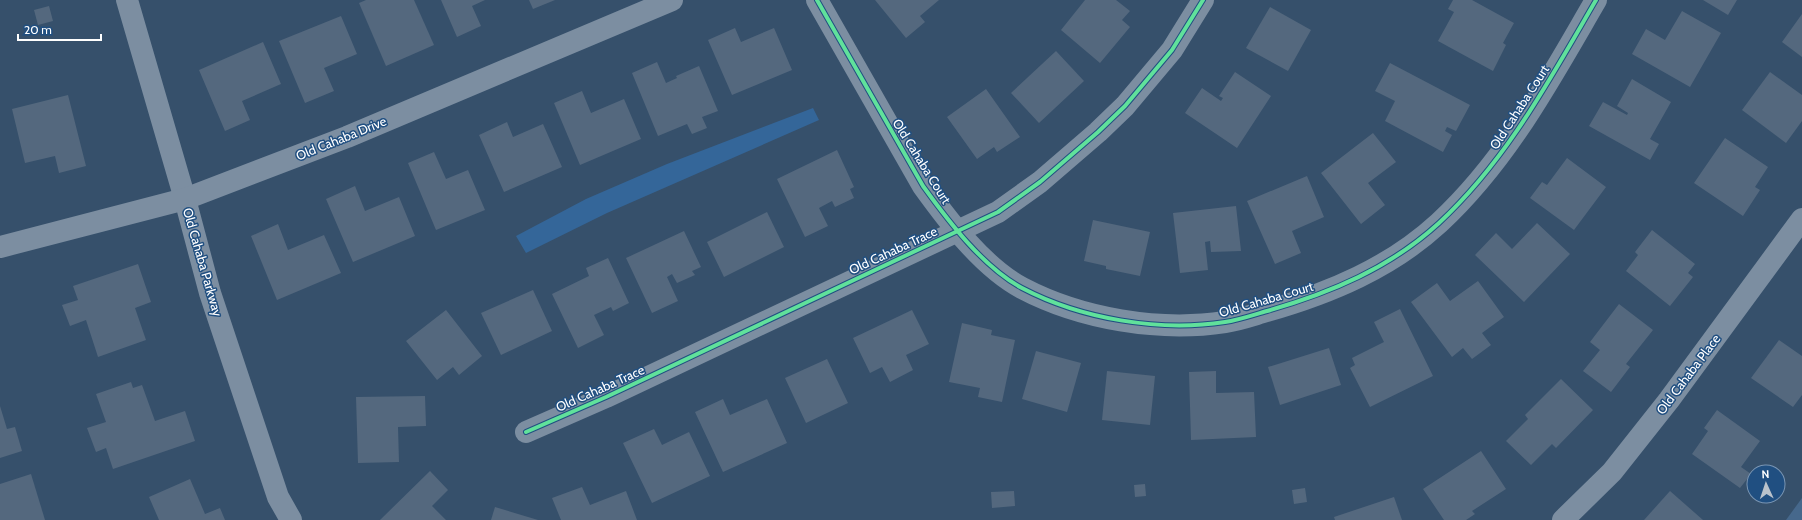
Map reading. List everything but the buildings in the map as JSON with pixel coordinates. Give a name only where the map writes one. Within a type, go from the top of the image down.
[{"type":"street","name":"Old Cahaba Parkway","points":[[127,0],[185,199],[210,293],[278,497],[291,520]]},
{"type":"street","name":"Old Cahaba Drive","points":[[0,247],[185,199],[347,137],[672,0]]},
{"type":"street","name":"Old Cahaba Court","points":[[817,0],[923,186],[943,215],[983,259],[1022,288],[1069,308],[1116,320],[1151,324],[1197,325],[1226,322],[1302,301],[1344,286],[1396,258],[1438,224],[1475,188],[1508,144],[1534,106],[1596,0]]},
{"type":"street","name":"Old Cahaba Trace","points":[[526,432],[606,397],[910,252],[998,212],[1040,182],[1098,132],[1125,106],[1172,50],[1203,0]]},
{"type":"street","name":"Old Cahaba Place","points":[[1563,520],[1612,472],[1669,400],[1802,219]]},
{"type":"shaded area","points":[[813,108],[819,120],[607,213],[526,253],[516,236],[586,199],[667,164]]},
{"type":"shaded area","points":[[1802,498],[1802,520],[1786,520]]},
{"type":"cycle path","points":[[817,0],[923,186],[955,229],[980,256],[1008,279],[1022,288],[1069,308],[1121,320],[1147,324],[1174,325],[1200,325],[1241,319],[1314,296],[1380,266],[1420,239],[1439,223],[1463,199],[1486,173],[1506,146],[1544,89],[1596,0]]},
{"type":"cycle path","points":[[526,432],[606,397],[998,212],[1040,182],[1098,132],[1125,106],[1172,50],[1203,0]]}]
